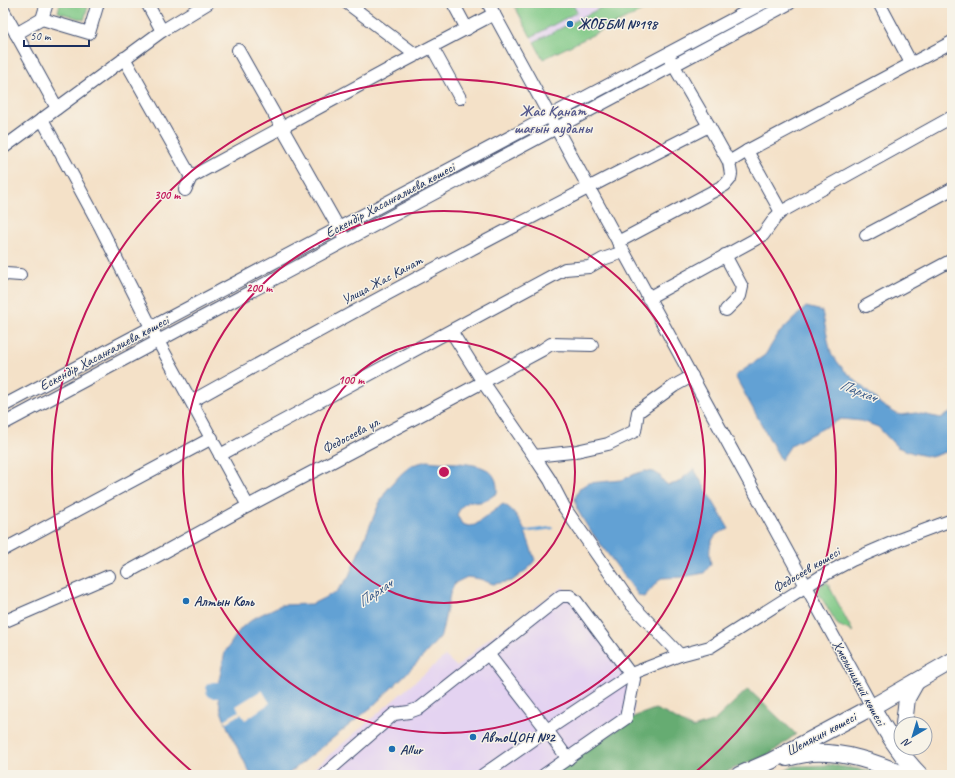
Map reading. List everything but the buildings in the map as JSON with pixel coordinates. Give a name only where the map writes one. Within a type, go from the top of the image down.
[{"type":"main road","name":"Шемякин көшесі","points":[[746,773],[872,707],[952,661]]},
{"type":"main road","points":[[905,716],[907,698],[916,682]]},
{"type":"main road","name":"Хмельницкий көшесі","points":[[872,707],[886,732],[914,774]]},
{"type":"main road","points":[[771,761],[810,753],[832,753],[853,756],[914,774],[910,756]]},
{"type":"street","points":[[16,34],[42,19],[47,3]]},
{"type":"street","points":[[42,19],[89,33],[98,3]]},
{"type":"street","points":[[147,3],[162,31]]},
{"type":"street","points":[[3,148],[162,31],[208,3]]},
{"type":"street","points":[[347,3],[416,55]]},
{"type":"street","points":[[453,3],[466,29]]},
{"type":"street","name":"Хмельницкий көшесі","points":[[488,3],[872,707]]},
{"type":"street","name":"Ескендір Хасанғалиева көшесі","points":[[3,406],[763,3]]},
{"type":"street","name":"Ескендір Хасанғалиева көшесі","points":[[3,424],[790,3]]},
{"type":"street","points":[[879,3],[911,63]]},
{"type":"street","points":[[3,10],[57,108]]},
{"type":"street","points":[[185,190],[190,178],[494,14]]},
{"type":"street","points":[[729,162],[746,151],[952,42]]},
{"type":"street","points":[[432,47],[460,98]]},
{"type":"street","points":[[238,50],[283,127],[346,241]]},
{"type":"street","points":[[220,455],[565,269],[589,267],[725,185],[730,179],[731,174],[729,162],[667,54]]},
{"type":"street","points":[[124,58],[190,178]]},
{"type":"street","points":[[648,298],[763,235],[781,212],[952,117]]},
{"type":"street","points":[[42,119],[101,228],[158,341],[248,506]]},
{"type":"street","name":"Улица Жас Канат","points":[[192,401],[380,298],[588,187],[709,126]]},
{"type":"street","points":[[746,151],[781,212]]},
{"type":"street","points":[[866,235],[952,189]]},
{"type":"street","points":[[725,255],[742,287],[740,296],[726,310]]},
{"type":"street","points":[[866,306],[952,260]]},
{"type":"street","points":[[4,272],[20,275]]},
{"type":"street","points":[[451,331],[483,382],[550,480],[564,508],[624,594],[632,605],[680,655]]},
{"type":"street","name":"Федосеева ул.","points":[[128,572],[551,344],[592,345]]},
{"type":"street","points":[[534,456],[572,452],[608,444],[635,431],[638,412],[674,386],[692,376]]},
{"type":"street","points":[[3,550],[212,438]]},
{"type":"street","name":"Федосеев көшесі","points":[[483,775],[631,674],[680,655],[710,648],[822,576],[852,560],[952,520]]},
{"type":"street","points":[[3,622],[109,576]]},
{"type":"street","points":[[325,774],[394,714],[410,712],[420,708],[561,596],[570,596],[576,601],[634,679],[626,718],[544,775]]},
{"type":"street","points":[[488,654],[568,759]]},
{"type":"shaded area","name":"ЖОББМ №198","points":[[513,3],[659,3],[543,59]]},
{"type":"shaded area","points":[[563,587],[622,669],[628,681],[630,697],[634,707],[633,717],[630,721],[548,775],[306,775],[445,656],[457,667],[488,639]]},
{"type":"green space","points":[[60,3],[74,3],[88,7],[84,20],[58,12]]},
{"type":"green space","points":[[513,3],[572,3],[577,12],[531,37]]},
{"type":"green space","points":[[610,3],[640,3],[644,10],[543,59],[534,42]]},
{"type":"green space","points":[[769,3],[781,3],[687,55],[684,48]]},
{"type":"green space","points":[[658,63],[661,68],[574,116],[570,109]]},
{"type":"green space","points":[[827,582],[853,632],[838,625],[816,589]]},
{"type":"green space","points":[[748,689],[796,734],[770,754],[718,775],[548,775],[630,721],[633,717],[655,709],[693,728],[714,721]]},
{"type":"green space","points":[[830,765],[873,771],[879,775],[776,775],[794,766]]},
{"type":"water","points":[[806,307],[822,311],[832,355],[843,369],[882,405],[901,415],[916,413],[941,418],[952,412],[952,450],[931,457],[913,453],[897,447],[878,427],[862,421],[841,419],[791,445],[781,460],[735,376],[765,355],[779,333]]},
{"type":"water","points":[[427,461],[473,465],[486,469],[491,473],[497,484],[497,493],[481,502],[468,502],[462,506],[457,515],[462,524],[469,526],[475,525],[503,504],[510,508],[524,528],[535,560],[529,568],[512,581],[493,584],[480,579],[467,577],[455,583],[450,594],[441,636],[419,661],[373,706],[287,775],[251,775],[229,731],[221,711],[217,690],[225,652],[241,628],[256,617],[281,605],[312,604],[336,592],[348,578],[379,504],[386,491],[401,474],[412,465]]},
{"type":"water","points":[[694,469],[729,529],[717,534],[714,537],[710,552],[711,564],[704,573],[683,577],[661,578],[644,597],[639,596],[587,526],[577,509],[575,498],[580,488],[588,483],[622,480],[645,471],[654,472],[659,475],[668,485],[677,483]]},
{"type":"pier","points":[[262,690],[270,703],[245,720],[241,714],[226,723],[224,720],[239,711],[236,706]]},
{"type":"waterway","name":"Пархач","points":[[521,532],[552,528]]},
{"type":"place","name":"ЖОББМ №198","points":[[570,24]]},
{"type":"place","name":"Алтын Коль","points":[[186,601]]},
{"type":"place","name":"АвтоЦОН №2","points":[[473,737]]},
{"type":"place","name":"Allur","points":[[392,749]]},
{"type":"district","name":"Жас Қанат шағын ауданы","points":[[553,120]]}]
